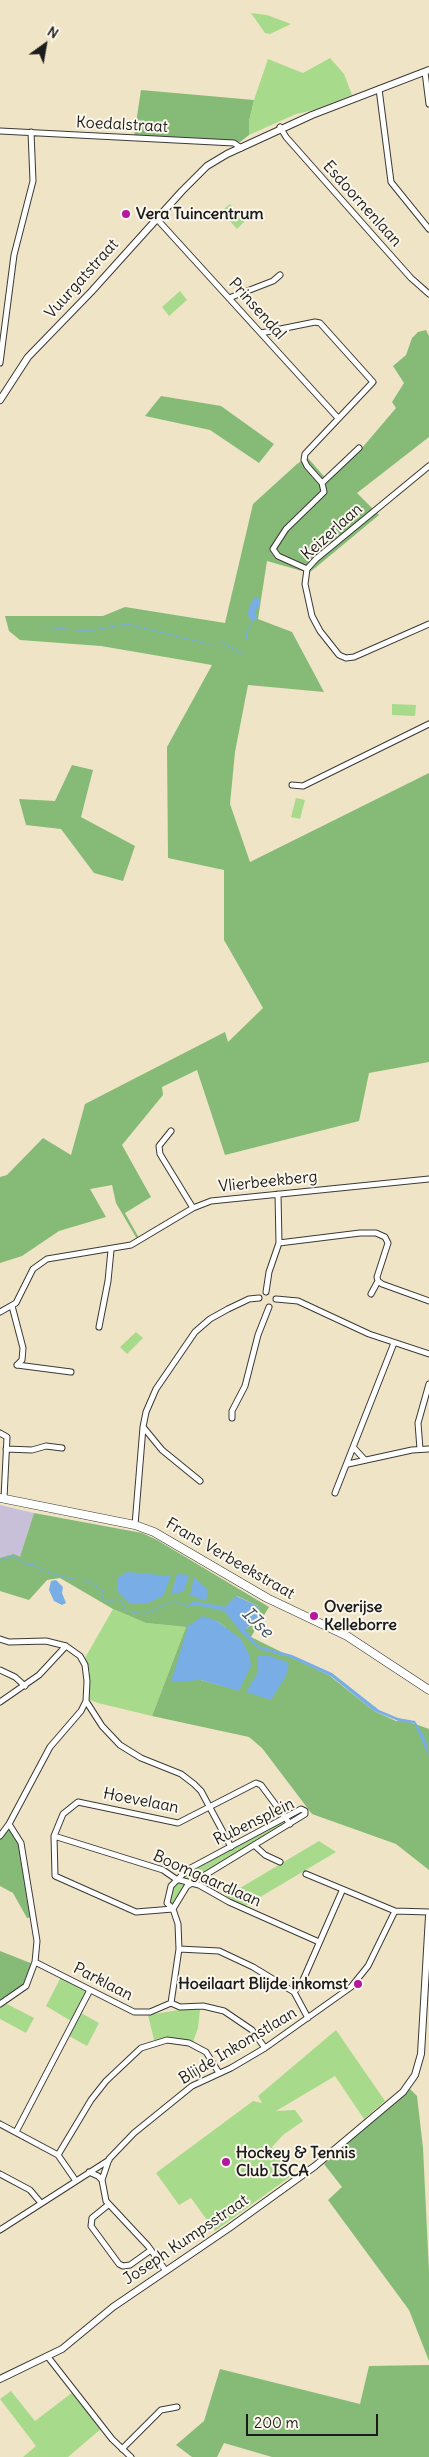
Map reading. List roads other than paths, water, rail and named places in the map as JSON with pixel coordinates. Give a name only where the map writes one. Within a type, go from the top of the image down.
[{"type":"main road","name":"Frans Verbeekstraat","points":[[2,1498],[135,1525],[163,1536],[267,1598],[347,1636],[429,1690]]},
{"type":"street","name":"Vuurgatstraat","points":[[0,400],[28,358],[202,170],[281,128],[427,71]]},
{"type":"street","points":[[427,71],[429,104]]},
{"type":"street","points":[[379,89],[391,182],[429,229]]},
{"type":"street","name":"Esdoornenlaan","points":[[281,128],[378,241],[411,278],[429,294]]},
{"type":"street","name":"Koedalstraat","points":[[0,131],[234,143],[241,148]]},
{"type":"street","points":[[0,363],[14,255],[33,180],[31,132]]},
{"type":"street","name":"Prinsendal","points":[[156,218],[337,420]]},
{"type":"street","points":[[229,298],[273,281],[280,275]]},
{"type":"street","points":[[261,333],[320,323],[373,382],[305,454],[304,460],[307,466],[325,488],[323,493],[286,529],[273,548],[278,556],[307,569]]},
{"type":"street","points":[[322,483],[359,448]]},
{"type":"street","name":"Keizerlaan","points":[[429,466],[316,559],[307,569],[305,584],[312,616],[339,655],[346,658],[354,657],[429,624]]},
{"type":"street","points":[[292,785],[303,786],[429,724]]},
{"type":"street","points":[[171,1131],[159,1146],[160,1154],[193,1208]]},
{"type":"street","name":"Vlierbeekberg","points":[[12,1306],[20,1298],[28,1276],[37,1265],[56,1257],[111,1250],[143,1240],[193,1208],[211,1201],[429,1179]]},
{"type":"street","points":[[266,1292],[269,1272],[279,1243],[278,1194]]},
{"type":"street","points":[[279,1243],[376,1233],[385,1237],[388,1243],[377,1277],[378,1281],[371,1294]]},
{"type":"street","points":[[99,1327],[108,1281],[111,1250]]},
{"type":"street","points":[[378,1281],[429,1301]]},
{"type":"street","points":[[135,1525],[143,1427],[146,1412],[156,1389],[195,1332],[210,1319],[249,1300],[259,1298],[261,1294],[266,1292]]},
{"type":"street","points":[[266,1292],[276,1299],[289,1299],[308,1305],[369,1334],[429,1354]]},
{"type":"street","points":[[259,1298],[269,1307]]},
{"type":"street","points":[[269,1307],[275,1305],[276,1299]]},
{"type":"street","points":[[0,1312],[12,1306],[22,1348],[22,1360],[17,1365],[71,1372]]},
{"type":"street","points":[[232,1418],[232,1411],[245,1386],[258,1335],[269,1307]]},
{"type":"street","points":[[335,1493],[394,1343]]},
{"type":"street","points":[[420,1449],[418,1423],[428,1384]]},
{"type":"street","points":[[143,1427],[162,1450],[200,1481]]},
{"type":"street","points":[[0,1433],[7,1436],[2,1498]]},
{"type":"street","points":[[6,1449],[32,1450],[46,1446],[62,1448]]},
{"type":"street","points":[[354,1448],[365,1460]]},
{"type":"street","points":[[348,1464],[420,1449],[429,1450]]},
{"type":"street","points":[[0,1639],[9,1642],[46,1641],[66,1646],[80,1656],[85,1665],[87,1681],[86,1701],[43,1759],[9,1824],[0,1836]]},
{"type":"street","points":[[0,1702],[39,1675],[66,1646]]},
{"type":"street","points":[[0,1670],[15,1677],[25,1686]]},
{"type":"street","points":[[86,1701],[102,1726],[120,1745],[134,1755],[188,1779],[201,1791],[232,1847]]},
{"type":"street","name":"Hoevelaan","points":[[54,1836],[63,1814],[78,1802],[178,1823],[256,1783],[262,1785],[290,1824]]},
{"type":"street","name":"Rubensplein","points":[[173,1909],[184,1890],[192,1882],[290,1824],[305,1814],[305,1811],[301,1809],[187,1870],[176,1879]]},
{"type":"street","points":[[0,2004],[26,1986],[35,1962],[37,1941],[21,1843],[9,1824]]},
{"type":"street","points":[[54,1836],[54,1871],[58,1878],[136,1912],[173,1909]]},
{"type":"street","name":"Boomgaardlaan","points":[[54,1836],[163,1870],[176,1879],[192,1882],[229,1902],[319,1942]]},
{"type":"street","points":[[254,1845],[265,1855],[280,1862]]},
{"type":"street","points":[[306,1874],[342,1891],[395,1911],[429,1912]]},
{"type":"street","points":[[171,2003],[179,1949],[178,1924],[167,1899],[169,1890],[176,1879]]},
{"type":"street","points":[[294,1992],[303,1980],[342,1891]]},
{"type":"street","name":"Blijde Inkomstlaan","points":[[102,2180],[109,2159],[134,2133],[192,2086],[265,2048],[351,1987],[360,1977],[395,1911]]},
{"type":"street","name":"Joseph Kumpsstraat","points":[[0,2379],[62,2349],[107,2311],[315,2166],[409,2085],[415,2075],[420,2054],[429,1916]]},
{"type":"street","points":[[179,1949],[208,1949],[228,1954],[294,1992],[308,2018]]},
{"type":"street","name":"Parklaan","points":[[35,1962],[134,2012],[150,2012],[171,2003],[180,2007],[203,2006],[224,2011],[252,2030],[265,2048]]},
{"type":"street","points":[[16,2132],[90,1990]]},
{"type":"street","points":[[58,2155],[91,2100],[106,2081],[141,2048],[167,2040],[189,2043],[206,2052],[219,2073]]},
{"type":"street","points":[[0,2124],[58,2155],[76,2181]]},
{"type":"street","points":[[0,2230],[109,2159]]},
{"type":"street","points":[[89,2172],[102,2180],[108,2206],[152,2250],[166,2271]]},
{"type":"street","points":[[0,2174],[30,2190],[41,2203]]},
{"type":"street","points":[[108,2206],[92,2218],[91,2226],[119,2264],[123,2266],[130,2265],[152,2250]]},
{"type":"street","points":[[48,2356],[88,2409],[131,2457]]},
{"type":"street","points":[[122,2449],[161,2410],[170,2406],[177,2407]]},
{"type":"water","points":[[257,597],[260,600],[260,605],[255,611],[257,618],[253,621],[249,619],[248,611],[253,599]]},
{"type":"water","points":[[127,1572],[171,1576],[163,1596],[148,1603],[130,1604],[117,1591],[117,1578]]},
{"type":"water","points":[[177,1574],[189,1575],[184,1591],[171,1595]]},
{"type":"water","points":[[194,1577],[208,1590],[206,1601],[190,1595]]},
{"type":"water","points":[[56,1580],[63,1587],[62,1593],[66,1603],[62,1605],[54,1601],[49,1590],[51,1581]]},
{"type":"water","points":[[236,1596],[258,1606],[260,1615],[245,1630],[259,1646],[292,1655],[332,1673],[379,1710],[398,1718],[415,1721],[426,1740],[429,1757],[414,1723],[401,1722],[374,1711],[332,1677],[292,1658],[259,1649],[241,1632],[224,1611],[196,1605],[185,1607],[193,1601],[225,1607]]},
{"type":"water","points":[[203,1616],[217,1621],[241,1639],[250,1656],[251,1666],[239,1691],[201,1680],[171,1682],[188,1626]]},
{"type":"water","points":[[267,1655],[289,1663],[286,1676],[271,1700],[246,1692],[257,1674],[258,1656]]},
{"type":"waterway","points":[[246,640],[247,631],[253,621]]},
{"type":"waterway","points":[[43,627],[88,631],[127,624],[208,644],[222,643],[244,655]]},
{"type":"waterway","name":"IJse","points":[[0,1560],[13,1556],[27,1565],[35,1564],[38,1569],[71,1579],[87,1580],[103,1591],[103,1600],[106,1602],[116,1599],[121,1601],[126,1611],[144,1614],[174,1601],[187,1606]]},
{"type":"place","name":"Vera Tuincentrum","points":[[126,214]]},
{"type":"place","name":"Overijse Kelleborre","points":[[314,1616]]},
{"type":"place","name":"Hoeilaart Blijde inkomst","points":[[358,1984]]},
{"type":"place","name":"Hockey & Tennis Club ISCA","points":[[226,2162]]}]
